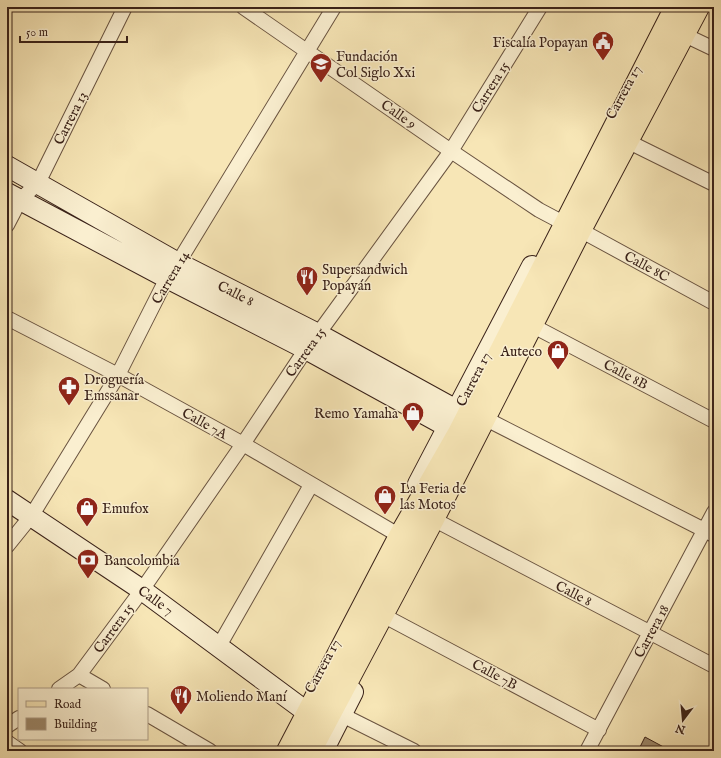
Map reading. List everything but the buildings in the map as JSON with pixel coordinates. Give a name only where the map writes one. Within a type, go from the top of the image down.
[{"type":"main road","name":"Carrera 17","points":[[458,422],[556,219],[667,7]]},
{"type":"main road","name":"Carrera 17","points":[[278,751],[300,707],[458,422],[676,7]]},
{"type":"main road","name":"Carrera 17","points":[[310,751],[436,521],[698,7]]},
{"type":"main road","points":[[323,751],[390,619],[436,521],[490,422],[538,328],[582,232],[709,7]]},
{"type":"main road","name":"Calle 8","points":[[7,166],[38,183],[172,271]]},
{"type":"main road","name":"Calle 8","points":[[14,197],[172,271],[312,341],[458,422]]},
{"type":"main road","name":"Calle 7","points":[[7,500],[32,515],[142,590],[300,707]]},
{"type":"main road","name":"Carrera 17","points":[[288,751],[396,534]]},
{"type":"street","name":"Carrera 13","points":[[7,225],[14,197],[38,183],[125,7]]},
{"type":"street","name":"Calle 9","points":[[243,7],[451,151],[539,210],[556,219]]},
{"type":"street","name":"Carrera 14","points":[[7,546],[32,515],[118,375],[172,271],[334,7]]},
{"type":"street","name":"Carrera 15","points":[[60,688],[79,675],[142,590],[312,341],[451,151],[540,7]]},
{"type":"street","points":[[691,38],[714,50]]},
{"type":"street","points":[[631,143],[714,184]]},
{"type":"street","name":"Calle 8C","points":[[582,232],[714,303]]},
{"type":"street","name":"Calle 7A","points":[[7,318],[118,375],[243,444],[396,534]]},
{"type":"street","name":"Calle 8B","points":[[538,328],[714,421]]},
{"type":"street","points":[[490,422],[710,533]]},
{"type":"street","points":[[219,646],[311,485]]},
{"type":"street","name":"Carrera 18","points":[[587,751],[650,632],[710,533],[714,512]]},
{"type":"street","name":"Calle 8","points":[[436,521],[714,666]]},
{"type":"street","name":"Calle 7B","points":[[390,619],[599,730]]},
{"type":"street","points":[[79,675],[101,688]]},
{"type":"street","points":[[148,715],[210,751]]},
{"type":"street","points":[[342,715],[414,751]]},
{"type":"street","points":[[7,726],[18,719]]},
{"type":"street","points":[[7,742],[20,751]]},
{"type":"place","name":"Fiscalía Popayan","points":[[603,62]]},
{"type":"place","name":"Fundación Col Siglo Xxi","points":[[321,84]]},
{"type":"place","name":"Supersandwich Popayán","points":[[307,296]]},
{"type":"place","name":"Auteco","points":[[558,370]]},
{"type":"place","name":"Droguería Emssanar","points":[[69,406]]},
{"type":"place","name":"Remo Yamaha","points":[[413,432]]},
{"type":"place","name":"La Feria de las Motos","points":[[385,516]]},
{"type":"place","name":"Emufox","points":[[87,528]]},
{"type":"place","name":"Bancolombia","points":[[88,580]]},
{"type":"place","name":"Moliendo Maní","points":[[181,716]]}]
